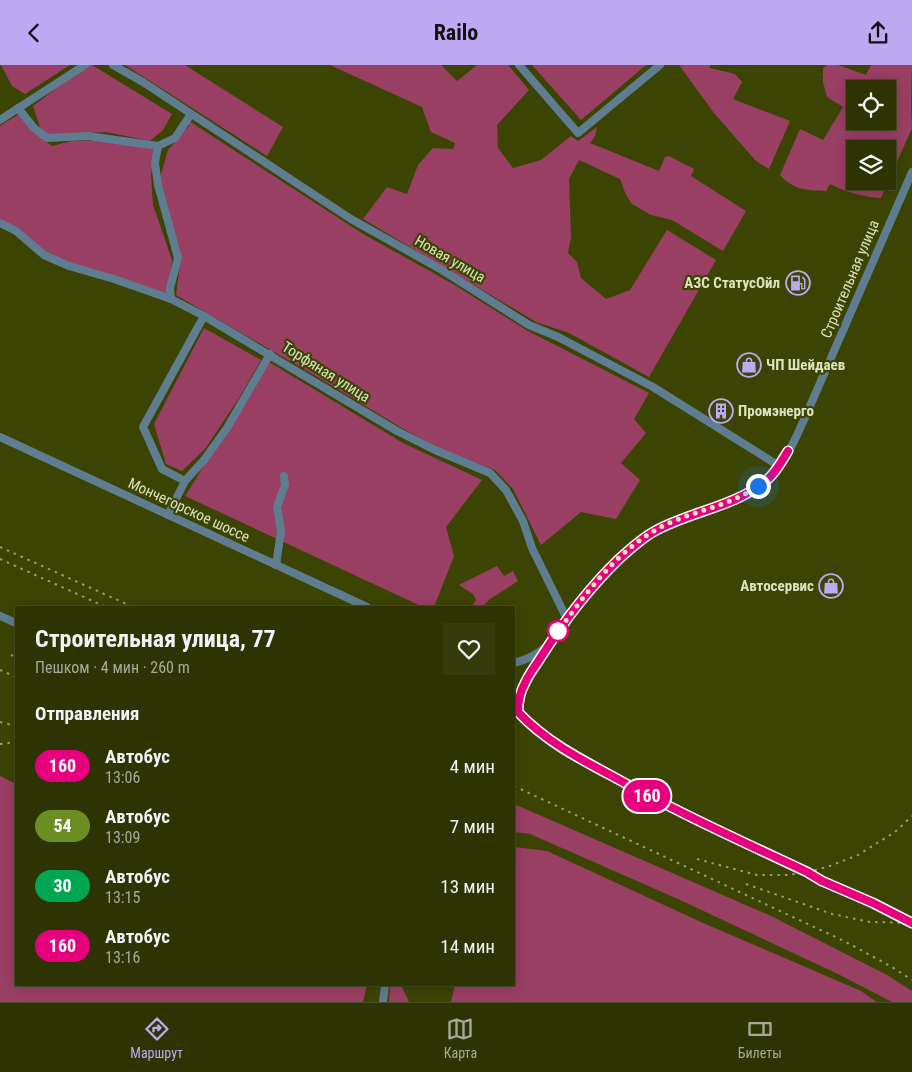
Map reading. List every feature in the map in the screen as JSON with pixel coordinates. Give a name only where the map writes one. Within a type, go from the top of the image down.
[{"type":"street","points":[[0,120],[86,65]]},
{"type":"street","name":"Новая улица","points":[[113,65],[227,136],[351,219],[442,270],[530,325],[558,337],[653,387],[779,465]]},
{"type":"street","points":[[519,65],[578,133],[660,65]]},
{"type":"street","points":[[18,108],[34,128],[47,137],[88,136],[158,147],[175,138],[191,114]]},
{"type":"street","points":[[158,147],[156,163],[158,185],[178,258],[170,288],[171,299]]},
{"type":"street","name":"Строительная улица","points":[[548,645],[584,595],[630,549],[652,532],[674,521],[732,501],[748,493],[769,478],[788,451],[807,413],[912,172]]},
{"type":"street","name":"Торфяная улица","points":[[0,223],[16,231],[44,255],[69,266],[171,299],[270,354],[397,431],[435,450],[490,473],[506,489],[523,521],[532,548],[567,619]]},
{"type":"street","points":[[185,481],[162,469],[144,427],[204,316]]},
{"type":"street","points":[[168,515],[185,481],[204,460],[227,428],[270,354]]},
{"type":"street","name":"Мончегорское шоссе","points":[[0,437],[365,606]]},
{"type":"street","points":[[276,565],[281,531],[277,507],[285,485],[284,476]]},
{"type":"street","points":[[0,616],[15,623]]},
{"type":"street","points":[[515,663],[528,659],[548,645]]},
{"type":"street","points":[[548,645],[525,683],[516,709],[533,728],[573,755],[663,805],[912,923]]},
{"type":"street","points":[[383,1002],[385,986]]},
{"type":"shaded area","points":[[1,65],[70,65],[25,94],[12,86]]},
{"type":"shaded area","points":[[87,65],[92,65],[172,114],[163,130],[150,141],[106,132],[47,135],[40,127],[33,106]]},
{"type":"shaded area","points":[[125,65],[185,65],[283,127],[267,156]]},
{"type":"shaded area","points":[[330,65],[441,65],[457,81],[477,65],[508,65],[529,90],[497,125],[498,148],[513,168],[541,160],[571,136],[578,141],[597,127],[595,136],[590,143],[659,171],[665,157],[669,156],[694,169],[691,176],[746,211],[723,251],[672,220],[651,215],[632,204],[626,195],[620,179],[579,160],[569,179],[571,237],[568,253],[577,262],[581,278],[606,299],[630,290],[667,230],[716,260],[649,377],[569,333],[536,322],[363,219],[387,187],[407,194],[418,165],[433,148],[453,149],[455,143],[431,132],[422,107]]},
{"type":"shaded area","points":[[532,65],[646,65],[581,120]]},
{"type":"shaded area","points":[[679,65],[710,65],[710,68],[735,74],[742,82],[733,99],[790,121],[769,169],[756,161],[714,113]]},
{"type":"shaded area","points":[[827,65],[838,65],[866,75],[871,65],[912,65],[912,128],[896,164],[896,140],[846,140],[846,190],[885,190],[881,198],[855,194],[830,184],[826,191],[800,188],[790,184],[780,175],[800,129],[823,140],[843,107],[827,97],[823,82],[823,68]]},
{"type":"shaded area","points":[[19,114],[33,132],[52,146],[72,141],[113,140],[155,150],[151,175],[153,205],[172,260],[167,297],[80,267],[44,252],[0,221],[0,126]]},
{"type":"shaded area","points":[[189,121],[363,234],[453,284],[528,331],[649,393],[634,419],[646,433],[621,463],[640,480],[616,519],[581,512],[541,545],[513,489],[495,470],[442,450],[400,427],[176,295],[181,256],[160,178],[168,150],[189,126]]},
{"type":"shaded area","points":[[204,328],[261,360],[239,398],[205,449],[182,471],[166,464],[154,424]]},
{"type":"shaded area","points":[[269,362],[403,443],[482,480],[446,527],[454,556],[434,606],[421,606],[185,496]]},
{"type":"shaded area","points":[[497,566],[504,576],[513,571],[518,581],[490,599],[484,605],[486,606],[472,606],[476,600],[473,594],[459,585]]},
{"type":"shaded area","points":[[0,776],[15,784],[15,986],[367,986],[363,1002],[0,1002]]},
{"type":"shaded area","points":[[515,804],[771,916],[887,975],[912,991],[912,1002],[892,1002],[838,974],[678,899],[530,834],[515,832]]},
{"type":"shaded area","points":[[515,847],[547,851],[701,922],[861,991],[877,1002],[451,1002],[455,986],[515,986]]},
{"type":"shaded area","points":[[390,986],[401,986],[409,1002],[389,1002]]},
{"type":"railway","points":[[0,547],[131,606]]},
{"type":"railway","points":[[0,559],[104,606]]},
{"type":"railway","points":[[11,655],[15,657]]},
{"type":"railway","points":[[0,670],[15,677]]},
{"type":"railway","points":[[0,722],[15,726]]},
{"type":"railway","points":[[0,744],[15,742]]},
{"type":"railway","points":[[515,786],[844,941],[912,980]]},
{"type":"railway","points":[[697,859],[757,875],[788,875],[807,872],[827,867],[858,855],[895,832],[912,816]]},
{"type":"railway","points":[[746,884],[832,914],[870,922],[912,923]]},
{"type":"bus line","name":"160","points":[[788,451],[769,478],[748,493],[706,511],[674,521],[652,532],[630,549],[607,571],[584,595],[548,645],[525,683],[518,702],[518,712],[533,728],[573,755],[663,805],[912,923]]},
{"type":"place","name":"АЗС СтатусОйл","points":[[798,283]]},
{"type":"place","name":"ЧП Шейдаев","points":[[749,365]]},
{"type":"place","name":"Промэнерго","points":[[721,411]]},
{"type":"place","name":"Автосервис","points":[[831,586]]},
{"type":"route","points":[[558,631],[557,633],[584,595],[630,549],[652,532],[674,521],[732,501],[758,486]]}]
